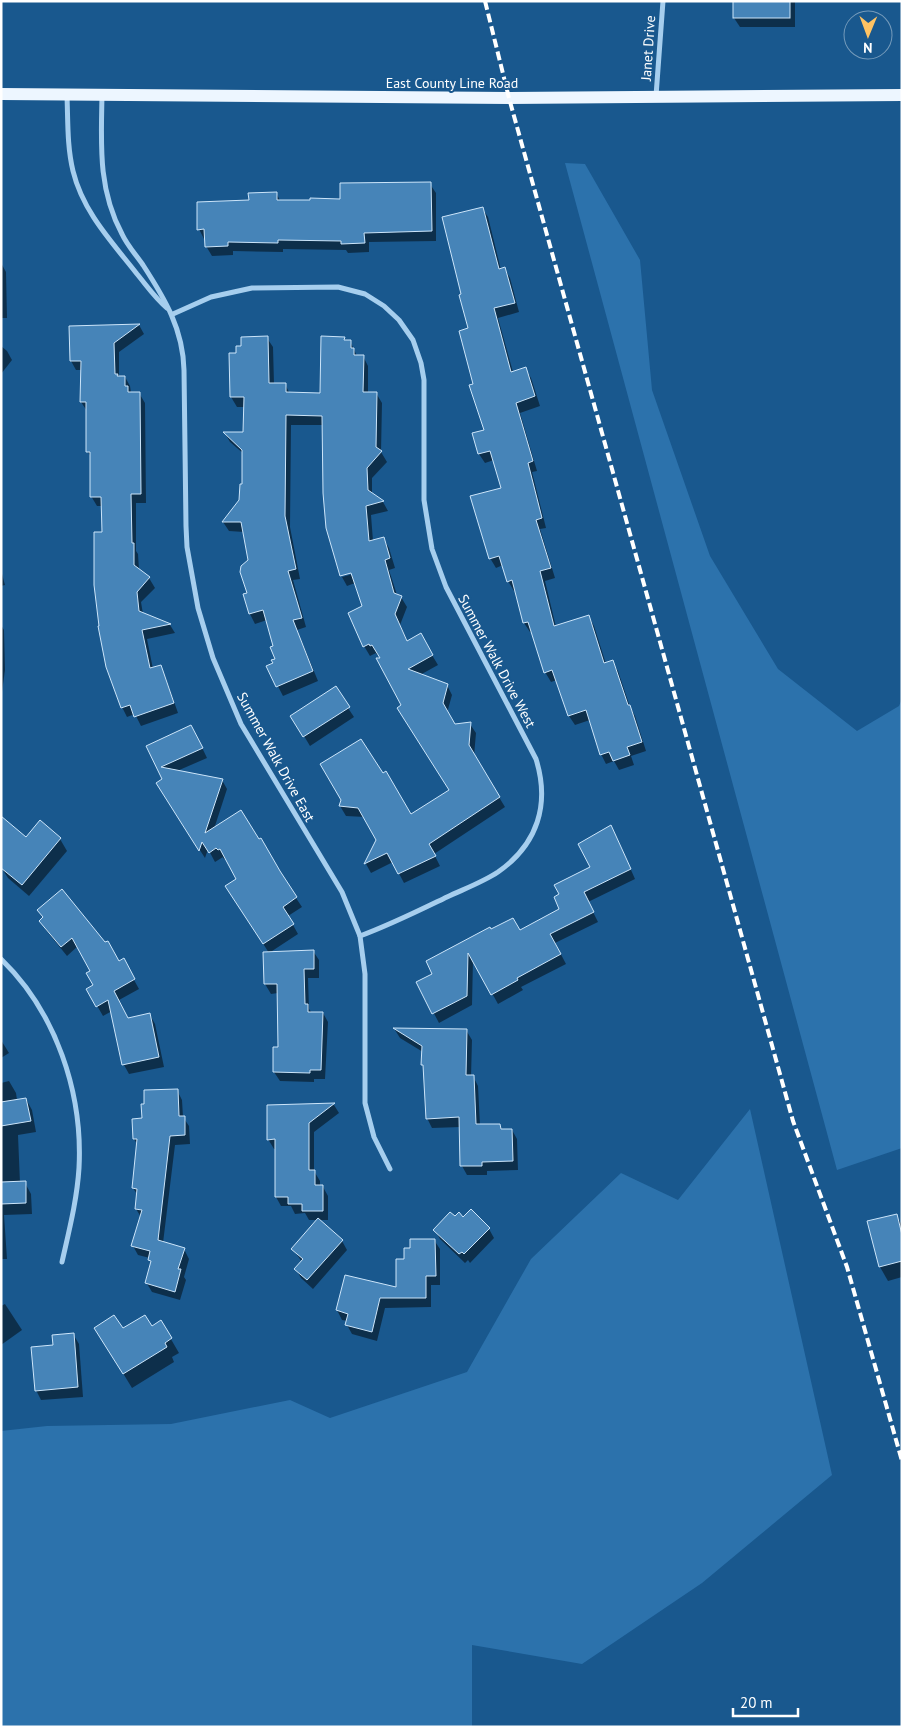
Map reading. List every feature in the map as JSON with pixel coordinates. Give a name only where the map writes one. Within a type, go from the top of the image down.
[{"type":"main road","name":"East County Line Road","points":[[1,94],[509,98],[902,95]]},
{"type":"street","name":"Janet Drive","points":[[656,97],[663,1]]},
{"type":"street","name":"Summer Walk Drive East","points":[[67,94],[68,147],[74,174],[83,197],[94,219],[113,246],[155,297],[173,314]]},
{"type":"street","name":"Summer Walk Drive East","points":[[102,94],[101,158],[104,183],[111,208],[122,235],[144,266],[173,314],[180,336],[184,359],[184,495],[187,547],[196,598],[206,635],[228,696],[241,724],[342,892],[360,936],[365,974],[365,1103],[367,1118],[374,1138],[390,1169]]},
{"type":"street","name":"Summer Walk Drive West","points":[[173,314],[211,297],[252,288],[338,287],[365,294],[384,306],[404,327],[413,340],[421,364],[424,380],[424,500],[428,529],[438,569],[536,758],[541,778],[542,798],[539,818],[531,837],[520,853],[497,872],[391,925],[360,936]]},
{"type":"street","points":[[1,959],[19,979],[42,1012],[60,1049],[72,1088],[78,1128],[79,1169],[75,1200],[62,1262]]},
{"type":"shaded area","points":[[565,163],[585,164],[640,260],[652,390],[710,556],[778,669],[857,731],[899,706],[902,699],[902,1148],[837,1170]]},
{"type":"shaded area","points":[[750,1109],[832,1475],[702,1583],[582,1664],[472,1645],[472,1727],[1,1727],[1,1431],[47,1426],[171,1424],[290,1400],[330,1418],[467,1372],[531,1259],[621,1173],[678,1200]]},
{"type":"building","points":[[733,1],[790,1],[790,18],[733,18]]},
{"type":"building","points":[[431,182],[432,231],[364,233],[365,243],[341,244],[341,241],[278,240],[278,243],[228,242],[228,246],[205,247],[204,229],[197,230],[197,202],[249,200],[248,193],[277,192],[277,200],[340,199],[340,183]]},
{"type":"building","points":[[483,207],[499,269],[505,267],[515,303],[494,308],[511,372],[526,367],[535,396],[516,403],[533,461],[528,463],[542,518],[536,520],[551,568],[540,571],[554,626],[589,615],[604,663],[613,660],[642,742],[627,747],[630,755],[613,761],[609,752],[600,755],[586,710],[568,716],[552,670],[544,673],[528,622],[523,623],[512,580],[507,582],[499,556],[489,559],[470,496],[501,488],[490,451],[478,454],[472,433],[484,430],[469,385],[473,384],[459,331],[468,328],[442,217]]},
{"type":"building","points":[[140,324],[114,343],[115,374],[118,374],[117,376],[125,376],[125,386],[128,386],[128,392],[140,392],[141,494],[131,494],[132,543],[134,543],[134,565],[150,577],[137,592],[139,611],[171,624],[142,630],[150,668],[161,665],[174,703],[134,717],[130,705],[121,708],[106,667],[98,626],[94,585],[94,532],[102,532],[101,497],[90,497],[90,452],[86,452],[86,402],[80,402],[81,361],[70,361],[69,326]]},
{"type":"building","points":[[268,336],[269,383],[286,383],[286,392],[320,393],[321,336],[345,337],[344,340],[351,340],[351,348],[354,348],[354,355],[364,355],[363,392],[377,392],[376,447],[382,451],[367,468],[368,490],[384,501],[366,506],[369,541],[384,537],[390,558],[385,560],[394,593],[402,596],[395,614],[407,641],[421,633],[433,655],[408,669],[448,684],[443,703],[455,724],[471,722],[469,745],[500,797],[429,844],[436,856],[398,874],[387,853],[364,864],[376,840],[358,808],[339,806],[341,800],[320,764],[361,739],[383,773],[386,771],[411,814],[449,790],[397,708],[401,705],[376,658],[380,658],[372,645],[370,646],[369,644],[363,647],[348,613],[362,606],[351,573],[340,576],[326,528],[323,493],[322,416],[286,415],[285,516],[296,569],[288,571],[302,618],[293,620],[313,671],[276,687],[266,666],[273,663],[271,660],[275,659],[270,647],[273,646],[263,610],[249,614],[243,594],[247,593],[240,572],[241,566],[248,560],[241,522],[222,522],[239,500],[240,484],[242,484],[242,450],[223,432],[243,432],[244,397],[230,397],[229,353],[236,353],[236,346],[241,346],[241,337]]},
{"type":"building","points":[[336,686],[350,707],[303,737],[290,716]]},
{"type":"building","points":[[191,725],[203,748],[161,767],[223,779],[205,833],[241,810],[259,839],[261,838],[297,897],[283,907],[294,924],[263,944],[225,886],[236,879],[220,849],[216,848],[209,853],[202,842],[199,851],[156,783],[162,779],[146,746]]},
{"type":"building","points":[[1,816],[26,837],[40,820],[61,838],[22,885],[1,868]]},
{"type":"building","points":[[611,825],[631,869],[584,892],[594,912],[550,934],[561,954],[517,978],[518,980],[491,995],[468,953],[467,996],[432,1014],[416,982],[432,974],[426,961],[490,927],[491,929],[513,918],[520,930],[559,909],[554,897],[559,894],[554,885],[590,867],[578,844]]},
{"type":"building","points":[[62,889],[105,942],[108,941],[119,961],[124,958],[135,979],[114,991],[128,1018],[150,1013],[159,1057],[122,1065],[108,1000],[96,1007],[86,989],[93,985],[86,973],[90,971],[72,938],[61,947],[39,921],[43,917],[37,910]]},
{"type":"building","points":[[314,950],[314,969],[304,969],[305,1004],[308,1004],[308,1012],[323,1012],[321,1070],[310,1070],[310,1073],[273,1072],[273,1047],[278,1047],[277,984],[264,984],[263,952]]},
{"type":"building","points":[[393,1028],[467,1029],[466,1075],[474,1075],[476,1124],[500,1124],[501,1129],[512,1129],[513,1161],[482,1162],[482,1166],[460,1166],[459,1117],[426,1119],[423,1065],[421,1065],[422,1046]]},
{"type":"building","points":[[178,1089],[179,1116],[185,1116],[185,1135],[170,1136],[158,1240],[185,1248],[178,1269],[181,1269],[175,1292],[145,1283],[151,1261],[148,1260],[150,1251],[131,1246],[142,1210],[135,1209],[137,1189],[132,1188],[137,1139],[133,1139],[132,1119],[142,1118],[141,1104],[144,1104],[144,1090]]},
{"type":"building","points":[[26,1098],[31,1121],[1,1126],[1,1102]]},
{"type":"building","points":[[335,1103],[309,1123],[309,1170],[315,1170],[315,1185],[323,1185],[323,1211],[302,1211],[302,1204],[288,1204],[288,1197],[275,1197],[275,1139],[267,1140],[267,1105]]},
{"type":"building","points":[[26,1181],[26,1203],[1,1204],[1,1182]]},
{"type":"building","points":[[471,1209],[490,1228],[464,1254],[462,1252],[459,1254],[433,1230],[450,1212],[455,1216],[459,1212],[463,1217]]},
{"type":"building","points":[[897,1214],[902,1235],[902,1261],[879,1267],[867,1221]]},
{"type":"building","points":[[318,1218],[343,1240],[307,1280],[294,1269],[303,1259],[291,1249]]},
{"type":"building","points":[[410,1239],[435,1239],[436,1276],[426,1276],[426,1298],[380,1298],[372,1332],[345,1325],[348,1314],[336,1310],[345,1275],[396,1287],[396,1259],[404,1259],[404,1248],[410,1248]]},
{"type":"building","points":[[114,1315],[123,1328],[145,1315],[152,1326],[161,1320],[172,1338],[165,1343],[167,1347],[123,1374],[94,1328]]},
{"type":"building","points":[[74,1333],[78,1387],[35,1391],[31,1347],[53,1345],[52,1335]]},
{"type":"railway","points":[[485,1],[509,98],[793,1121],[847,1267],[902,1461]]}]
